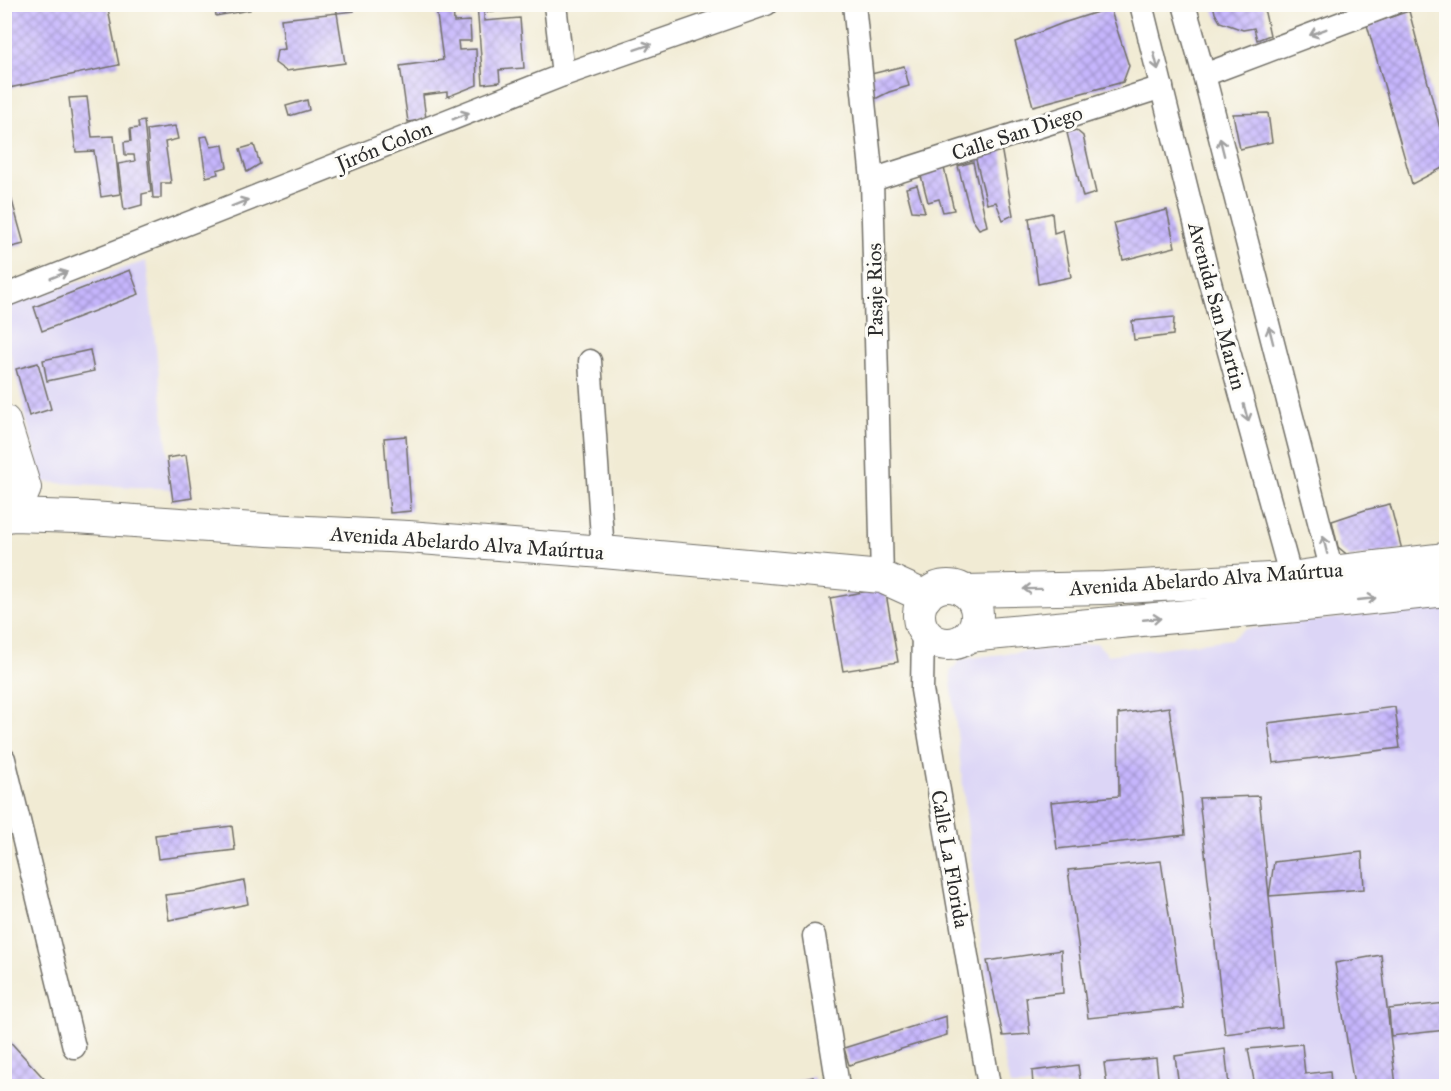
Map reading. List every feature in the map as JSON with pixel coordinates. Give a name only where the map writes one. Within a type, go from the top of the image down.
[{"type":"street","points":[[555,4],[563,75]]},
{"type":"street","name":"Jirón Colon","points":[[4,296],[563,75],[766,4]]},
{"type":"street","name":"Pasaje Rios","points":[[855,4],[872,180],[882,577]]},
{"type":"street","name":"Avenida San Martin","points":[[1141,4],[1208,275],[1294,592]]},
{"type":"street","points":[[1184,4],[1334,587]]},
{"type":"street","points":[[1204,75],[1392,4]]},
{"type":"street","name":"Calle San Diego","points":[[872,180],[1162,87]]},
{"type":"street","points":[[590,361],[603,552]]},
{"type":"street","points":[[4,421],[24,488],[7,512]]},
{"type":"street","name":"Avenida Abelardo Alva Maúrtua","points":[[7,512],[268,531],[408,537],[882,577],[926,597]]},
{"type":"street","name":"Avenida Abelardo Alva Maúrtua","points":[[968,636],[1109,623],[1334,587],[1446,559]]},
{"type":"street","points":[[940,587],[957,587],[964,591],[971,596],[975,604],[977,621],[974,629],[961,641],[953,643],[944,644],[929,637],[923,630],[919,613],[926,597],[940,587]]},
{"type":"street","name":"Avenida Abelardo Alva Maúrtua","points":[[1334,587],[1446,590]]},
{"type":"street","points":[[1104,588],[1109,623]]},
{"type":"street","name":"Avenida Abelardo Alva Maúrtua","points":[[964,591],[1104,588],[1294,592]]},
{"type":"street","name":"Calle La Florida","points":[[923,630],[922,690],[989,1086]]},
{"type":"street","points":[[4,759],[74,1047]]},
{"type":"street","points":[[814,936],[838,1086]]},
{"type":"shaded area","points":[[146,261],[172,489],[42,482],[5,332],[4,312],[8,305]]},
{"type":"shaded area","points":[[1446,605],[1446,1086],[1010,1086],[982,953],[950,672],[961,659],[1097,643],[1108,655],[1231,639],[1245,629]]},
{"type":"building","points":[[4,4],[107,4],[119,65],[4,89]]},
{"type":"building","points":[[214,4],[249,4],[250,10],[216,16]]},
{"type":"building","points":[[336,4],[354,4],[354,11],[337,13]]},
{"type":"building","points":[[443,4],[453,4],[454,22],[470,21],[471,41],[458,41],[459,50],[476,49],[477,85],[447,97],[447,92],[423,95],[426,119],[408,122],[400,66],[443,60],[436,8]]},
{"type":"building","points":[[477,4],[515,4],[515,9],[484,12],[484,21],[520,18],[524,68],[499,70],[500,82],[483,84]]},
{"type":"building","points":[[1213,4],[1263,4],[1270,35],[1257,40],[1254,28],[1243,30],[1220,22]]},
{"type":"building","points":[[1110,8],[1129,66],[1123,82],[1033,106],[1015,42]]},
{"type":"building","points":[[1409,11],[1446,151],[1446,166],[1412,184],[1367,25]]},
{"type":"building","points":[[337,13],[345,63],[286,71],[275,63],[277,50],[285,49],[281,19]]},
{"type":"building","points":[[904,66],[909,86],[889,92],[867,103],[867,75]]},
{"type":"building","points":[[87,97],[92,137],[114,136],[120,194],[101,197],[94,151],[76,152],[69,98]]},
{"type":"building","points":[[307,100],[309,110],[289,116],[286,106]]},
{"type":"building","points":[[1268,113],[1272,142],[1240,149],[1233,114]]},
{"type":"building","points":[[144,121],[151,192],[142,194],[142,205],[124,210],[118,164],[135,161],[134,155],[125,155],[124,142],[131,141],[130,129],[139,128],[138,122]]},
{"type":"building","points":[[175,126],[178,139],[165,142],[171,183],[161,183],[161,198],[153,198],[147,130]]},
{"type":"building","points":[[1076,130],[1083,136],[1096,193],[1083,197],[1067,133]]},
{"type":"building","points":[[207,136],[211,147],[223,145],[227,167],[217,170],[218,174],[206,177],[200,137]]},
{"type":"building","points":[[254,145],[260,164],[247,172],[240,149]]},
{"type":"building","points":[[1001,147],[1013,215],[1003,220],[996,202],[987,204],[975,156]]},
{"type":"building","points":[[973,162],[987,226],[979,229],[972,219],[958,166]]},
{"type":"building","points":[[944,168],[954,210],[943,212],[939,199],[928,202],[920,172]]},
{"type":"building","points":[[4,172],[24,244],[4,249]]},
{"type":"building","points":[[917,185],[925,212],[912,211],[906,188]]},
{"type":"building","points":[[1167,210],[1175,247],[1123,260],[1114,223]]},
{"type":"building","points":[[1052,213],[1054,233],[1063,230],[1071,277],[1038,284],[1029,218]]},
{"type":"building","points":[[130,270],[139,294],[42,331],[34,307]]},
{"type":"building","points":[[1174,317],[1173,335],[1134,340],[1132,321]]},
{"type":"building","points":[[90,350],[94,371],[47,381],[43,360]]},
{"type":"building","points":[[38,363],[51,409],[29,416],[16,369]]},
{"type":"building","points":[[406,436],[411,511],[390,513],[384,438]]},
{"type":"building","points":[[186,455],[192,498],[173,501],[167,458]]},
{"type":"building","points":[[1390,504],[1402,550],[1350,557],[1338,547],[1332,521]]},
{"type":"building","points":[[885,588],[898,662],[843,671],[830,598]]},
{"type":"building","points":[[1169,707],[1185,835],[1057,849],[1051,802],[1119,796],[1118,714]]},
{"type":"building","points":[[1395,707],[1400,748],[1273,763],[1268,723]]},
{"type":"building","points":[[1259,796],[1282,1027],[1225,1034],[1199,798]]},
{"type":"building","points":[[232,826],[235,850],[158,859],[155,835]]},
{"type":"building","points":[[1362,852],[1364,889],[1269,896],[1274,862]]},
{"type":"building","points":[[1161,861],[1183,1008],[1088,1018],[1068,870]]},
{"type":"building","points":[[244,881],[248,904],[169,920],[165,895],[198,891]]},
{"type":"building","points":[[1061,950],[1063,993],[1026,997],[1030,1034],[1003,1036],[987,961]]},
{"type":"building","points":[[1381,955],[1396,1086],[1354,1086],[1335,963]]},
{"type":"building","points":[[1446,1003],[1446,1030],[1391,1036],[1389,1009]]},
{"type":"building","points":[[946,1016],[947,1035],[849,1065],[844,1048]]},
{"type":"building","points":[[4,1035],[26,1059],[51,1086],[4,1086]]},
{"type":"building","points":[[1302,1044],[1305,1074],[1330,1071],[1331,1086],[1255,1086],[1248,1049]]},
{"type":"building","points":[[1225,1049],[1229,1086],[1179,1086],[1175,1056]]},
{"type":"building","points":[[1156,1058],[1159,1086],[1107,1086],[1104,1063]]},
{"type":"building","points":[[1078,1065],[1081,1086],[1033,1086],[1032,1071]]},
{"type":"building","points":[[813,1077],[815,1086],[777,1086]]}]
